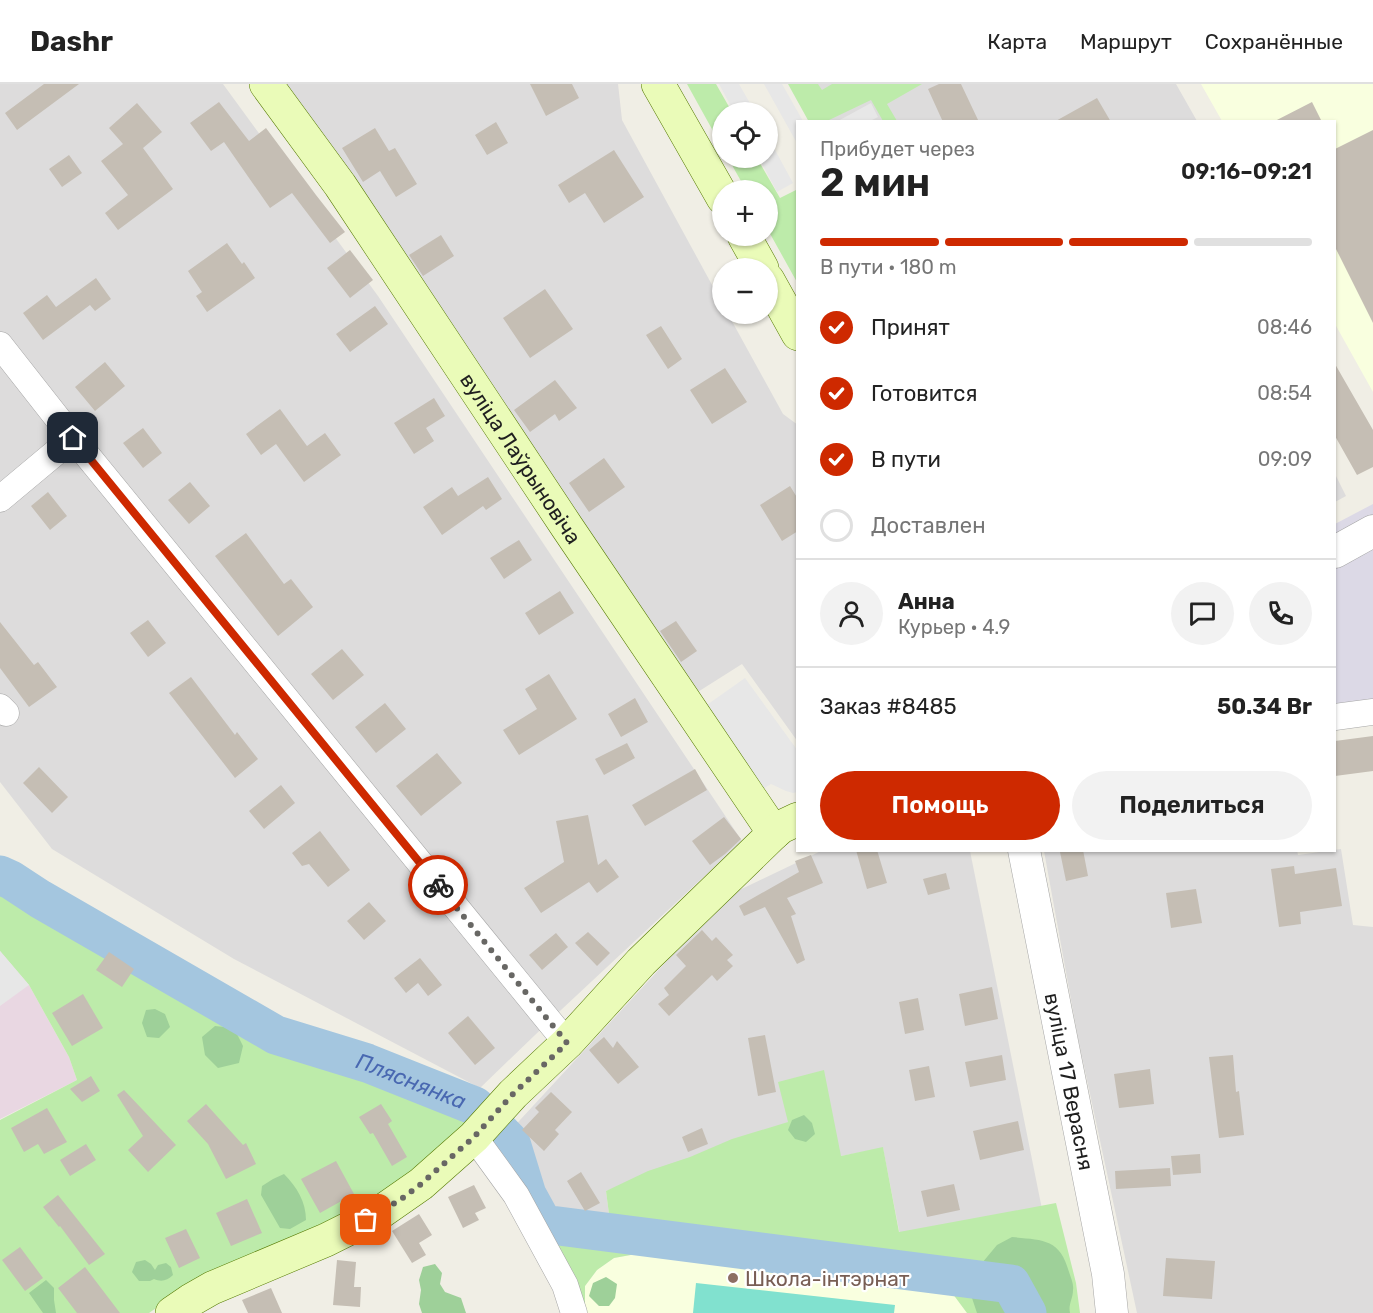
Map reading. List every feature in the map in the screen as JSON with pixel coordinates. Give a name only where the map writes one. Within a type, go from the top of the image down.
[{"type":"main road","name":"вуліца Лаўрыновіча","points":[[266,84],[340,185],[561,518],[786,826]]},
{"type":"main road","points":[[658,84],[713,180]]},
{"type":"main road","points":[[778,297],[796,330]]},
{"type":"main road","points":[[172,1313],[212,1288],[326,1240],[378,1214],[421,1184],[476,1135],[513,1094],[567,1043],[641,962],[786,826]]},
{"type":"street","points":[[0,345],[73,438],[567,1043]]},
{"type":"street","points":[[0,499],[73,438]]},
{"type":"street","points":[[1336,551],[1373,531]]},
{"type":"street","points":[[1336,717],[1373,712]]},
{"type":"street","name":"вуліца 17 Верасня","points":[[1024,852],[1104,1252],[1112,1313]]},
{"type":"street","points":[[476,1135],[516,1195],[565,1285],[574,1313]]},
{"type":"shaded area","points":[[0,84],[223,84],[378,296],[742,841],[480,1088],[234,959],[52,849],[0,782]]},
{"type":"shaded area","points":[[283,84],[618,84],[622,120],[712,285],[712,324],[734,324],[783,414],[796,424],[796,739],[742,664],[693,695]]},
{"type":"shaded area","points":[[719,84],[739,84],[749,102],[729,102]]},
{"type":"shaded area","points":[[764,84],[782,84],[802,120],[796,120],[796,141],[778,109],[778,102],[774,102]]},
{"type":"shaded area","points":[[806,84],[1176,84],[1196,120],[827,120]]},
{"type":"shaded area","points":[[1201,84],[1373,84],[1373,392],[1336,326],[1336,120],[1221,120]]},
{"type":"shaded area","points":[[871,103],[878,117],[872,120],[840,120]]},
{"type":"shaded area","points":[[778,155],[793,183],[778,191],[778,180],[771,180],[764,168],[778,168]]},
{"type":"shaded area","points":[[1336,476],[1346,496],[1336,501]]},
{"type":"shaded area","points":[[1373,504],[1373,719],[1336,724],[1336,523]]},
{"type":"shaded area","points":[[745,678],[796,748],[796,792],[786,791],[771,784],[763,789],[704,707]]},
{"type":"shaded area","points":[[1341,849],[1353,925],[1373,927],[1373,1313],[1137,1313],[1078,1038],[1044,852],[1297,852],[1298,855],[1336,852],[1336,850]]},
{"type":"shaded area","points":[[819,852],[970,852],[1049,1244],[905,1261],[883,1148],[841,1156],[789,1122],[606,1191],[609,1214],[579,1226],[552,1222],[507,1134],[727,896]]},
{"type":"shaded area","points":[[0,951],[29,985],[69,1057],[77,1080],[0,1119]]},
{"type":"shaded area","points":[[0,951],[29,985],[0,1006]]},
{"type":"shaded area","name":"Школа-інтэрнат","points":[[647,1252],[947,1286],[967,1313],[585,1313],[585,1286],[597,1270],[614,1258]]},
{"type":"shaded area","points":[[696,1283],[895,1305],[894,1313],[693,1313]]},
{"type":"green space","points":[[687,84],[716,84],[726,102],[712,102],[712,129]]},
{"type":"green space","points":[[788,84],[818,84],[822,90],[832,84],[922,84],[887,104],[896,120],[882,120],[871,100],[829,120],[808,120]]},
{"type":"green space","points":[[734,168],[763,168],[770,180],[740,180]]},
{"type":"green space","points":[[796,190],[796,280],[777,246],[778,195],[780,198]]},
{"type":"green space","points":[[0,892],[40,907],[45,902],[276,1035],[367,1063],[479,1109],[409,1176],[368,1202],[176,1294],[149,1313],[0,1313],[0,1120],[77,1080],[69,1057],[29,985],[0,951]]},
{"type":"green space","points":[[155,1009],[165,1014],[170,1027],[159,1038],[147,1037],[142,1023],[146,1010]]},
{"type":"green space","points":[[215,1026],[234,1028],[243,1046],[239,1063],[218,1068],[205,1055],[202,1037]]},
{"type":"green space","points":[[824,1070],[841,1156],[883,1147],[899,1232],[1056,1203],[1076,1283],[1080,1313],[967,1313],[947,1286],[647,1252],[614,1258],[597,1270],[585,1286],[585,1313],[496,1156],[495,1144],[502,1133],[511,1143],[527,1195],[543,1224],[579,1229],[609,1214],[606,1191],[648,1171],[690,1157],[732,1139],[788,1122],[778,1082]]},
{"type":"green space","points":[[804,1115],[812,1123],[815,1134],[806,1142],[795,1139],[788,1130],[792,1120]]},
{"type":"green space","points":[[284,1174],[300,1195],[306,1213],[306,1220],[290,1229],[280,1228],[261,1195],[262,1186]]},
{"type":"green space","points":[[1012,1237],[1041,1240],[1061,1253],[1073,1286],[1070,1313],[977,1313],[971,1295],[977,1269],[997,1245]]},
{"type":"green space","points":[[145,1260],[155,1270],[158,1265],[166,1263],[171,1267],[173,1275],[164,1280],[139,1281],[132,1272],[136,1262]]},
{"type":"green space","points":[[435,1264],[442,1273],[440,1284],[445,1292],[461,1298],[466,1313],[422,1313],[419,1304],[421,1290],[419,1280],[423,1267]]},
{"type":"green space","points":[[606,1277],[617,1284],[615,1298],[609,1306],[599,1306],[589,1296],[593,1283]]},
{"type":"green space","points":[[46,1280],[54,1288],[56,1313],[43,1313],[29,1293]]},
{"type":"building","points":[[44,84],[79,84],[17,130],[5,113]]},
{"type":"building","points":[[530,84],[572,84],[579,98],[546,116]]},
{"type":"building","points":[[939,84],[961,84],[978,120],[942,120],[928,89]]},
{"type":"building","points":[[1097,98],[1110,120],[1058,120]]},
{"type":"building","points":[[219,102],[249,141],[266,128],[345,232],[330,243],[292,193],[270,208],[224,142],[211,151],[190,123]]},
{"type":"building","points":[[1312,102],[1321,120],[1277,120]]},
{"type":"building","points":[[137,103],[162,132],[143,148],[173,189],[118,230],[105,213],[128,195],[101,161],[123,144],[109,128]]},
{"type":"building","points":[[496,122],[508,143],[487,155],[475,135]]},
{"type":"building","points":[[375,128],[389,151],[395,148],[417,184],[396,197],[380,171],[363,182],[342,148]]},
{"type":"building","points":[[1373,130],[1373,323],[1336,249],[1336,148]]},
{"type":"building","points":[[614,150],[644,197],[604,223],[585,193],[569,203],[558,185]]},
{"type":"building","points":[[69,155],[82,173],[62,187],[49,169]]},
{"type":"building","points":[[441,235],[454,256],[423,276],[409,255]]},
{"type":"building","points":[[227,243],[255,278],[207,312],[196,296],[202,292],[188,271]]},
{"type":"building","points":[[350,250],[373,280],[350,298],[327,268]]},
{"type":"building","points":[[96,278],[111,299],[95,311],[90,305],[43,340],[23,313],[47,295],[56,307]]},
{"type":"building","points":[[545,289],[573,329],[530,358],[503,318]]},
{"type":"building","points":[[375,306],[388,324],[350,352],[336,334]]},
{"type":"building","points":[[661,326],[682,359],[668,369],[646,335]]},
{"type":"building","points":[[105,362],[125,386],[95,411],[75,387]]},
{"type":"building","points":[[1336,366],[1373,430],[1373,467],[1357,475],[1336,438]]},
{"type":"building","points":[[725,368],[747,402],[712,424],[690,390]]},
{"type":"building","points":[[555,380],[577,408],[559,421],[555,414],[530,432],[514,410]]},
{"type":"building","points":[[434,398],[445,416],[426,428],[434,441],[414,454],[394,423]]},
{"type":"building","points":[[280,409],[307,446],[325,433],[341,455],[304,482],[276,444],[261,455],[246,434]]},
{"type":"building","points":[[143,428],[162,453],[143,468],[123,443]]},
{"type":"building","points":[[604,458],[625,487],[589,512],[569,483]]},
{"type":"building","points":[[488,477],[502,499],[486,510],[483,506],[442,535],[423,507],[452,487],[458,496]]},
{"type":"building","points":[[190,482],[210,506],[189,524],[168,500]]},
{"type":"building","points":[[790,486],[796,496],[796,532],[782,541],[760,505]]},
{"type":"building","points":[[48,492],[67,516],[50,530],[31,506]]},
{"type":"building","points":[[246,533],[284,584],[291,579],[313,607],[278,636],[215,556]]},
{"type":"building","points":[[519,540],[532,560],[504,579],[490,558]]},
{"type":"building","points":[[560,591],[574,613],[539,635],[525,613]]},
{"type":"building","points":[[148,620],[166,643],[148,657],[130,633]]},
{"type":"building","points":[[676,621],[697,651],[681,662],[660,631]]},
{"type":"building","points":[[0,622],[34,665],[38,662],[57,687],[29,707],[0,668]]},
{"type":"building","points":[[342,649],[364,675],[333,700],[311,674]]},
{"type":"building","points":[[549,674],[577,719],[519,755],[503,730],[537,709],[525,689]]},
{"type":"building","points":[[191,677],[235,735],[237,732],[258,759],[235,778],[169,693]]},
{"type":"building","points":[[635,698],[648,722],[621,737],[608,714]]},
{"type":"building","points":[[385,703],[406,729],[376,753],[355,727]]},
{"type":"building","points":[[1373,736],[1373,771],[1336,776],[1336,741]]},
{"type":"building","points":[[627,743],[635,758],[604,775],[595,759]]},
{"type":"building","points":[[437,753],[462,783],[421,816],[396,786]]},
{"type":"building","points":[[39,767],[68,797],[52,813],[23,783]]},
{"type":"building","points":[[695,769],[707,790],[645,826],[632,805]]},
{"type":"building","points":[[281,785],[295,803],[264,829],[249,811]]},
{"type":"building","points":[[588,815],[598,865],[606,859],[619,877],[597,893],[589,882],[541,913],[524,888],[564,862],[556,821]]},
{"type":"building","points":[[724,817],[741,839],[710,865],[692,841]]},
{"type":"building","points":[[320,831],[350,870],[328,887],[309,864],[302,866],[292,853]]},
{"type":"building","points":[[857,852],[878,852],[887,883],[867,889]]},
{"type":"building","points":[[1060,852],[1083,852],[1088,876],[1066,881]]},
{"type":"building","points":[[811,855],[823,883],[787,898],[796,914],[791,916],[805,960],[797,964],[765,907],[744,916],[739,906],[799,872],[795,861]]},
{"type":"building","points":[[1294,866],[1295,874],[1336,868],[1342,906],[1300,912],[1301,924],[1279,927],[1271,869]]},
{"type":"building","points":[[946,873],[950,889],[928,895],[923,879]]},
{"type":"building","points":[[1196,889],[1202,923],[1171,928],[1166,893]]},
{"type":"building","points":[[369,902],[386,921],[364,940],[347,921]]},
{"type":"building","points":[[702,930],[712,941],[716,937],[733,955],[727,960],[733,966],[717,981],[712,975],[669,1016],[658,1004],[669,995],[664,988],[686,966],[676,955]]},
{"type":"building","points":[[588,932],[610,953],[597,966],[575,943]]},
{"type":"building","points":[[556,933],[568,947],[542,970],[529,955]]},
{"type":"building","points":[[109,952],[134,969],[122,987],[96,970]]},
{"type":"building","points":[[420,958],[442,985],[428,996],[418,983],[406,993],[394,978]]},
{"type":"building","points":[[992,987],[998,1019],[965,1026],[959,994]]},
{"type":"building","points":[[83,994],[103,1028],[72,1046],[52,1013]]},
{"type":"building","points":[[918,998],[924,1030],[905,1034],[899,1002]]},
{"type":"building","points":[[468,1016],[495,1048],[475,1065],[448,1033]]},
{"type":"building","points":[[765,1035],[776,1092],[758,1096],[748,1038]]},
{"type":"building","points":[[604,1037],[613,1048],[617,1041],[639,1067],[618,1084],[589,1050]]},
{"type":"building","points":[[1002,1055],[1006,1080],[970,1087],[965,1062]]},
{"type":"building","points":[[1233,1055],[1236,1092],[1239,1091],[1244,1135],[1219,1138],[1209,1057]]},
{"type":"building","points":[[929,1066],[935,1097],[915,1101],[909,1070]]},
{"type":"building","points":[[1150,1069],[1154,1104],[1119,1108],[1114,1074]]},
{"type":"building","points":[[91,1076],[100,1091],[82,1102],[70,1089]]},
{"type":"building","points":[[124,1090],[176,1145],[148,1172],[128,1150],[143,1136],[117,1095]]},
{"type":"building","points":[[551,1092],[572,1112],[555,1130],[559,1134],[544,1151],[522,1130],[539,1112],[535,1108]]},
{"type":"building","points":[[206,1104],[243,1145],[246,1143],[256,1164],[226,1179],[208,1144],[187,1121]]},
{"type":"building","points":[[381,1104],[392,1121],[388,1124],[407,1157],[392,1166],[373,1133],[370,1134],[359,1117]]},
{"type":"building","points":[[47,1108],[67,1142],[44,1154],[38,1144],[24,1152],[11,1128]]},
{"type":"building","points":[[1018,1121],[1024,1150],[980,1160],[973,1131]]},
{"type":"building","points":[[702,1128],[708,1144],[688,1152],[682,1137]]},
{"type":"building","points":[[86,1144],[96,1160],[70,1176],[60,1160]]},
{"type":"building","points":[[1200,1154],[1201,1173],[1173,1175],[1171,1156]]},
{"type":"building","points":[[336,1161],[354,1194],[320,1213],[301,1179]]},
{"type":"building","points":[[1170,1168],[1171,1186],[1116,1189],[1115,1171]]},
{"type":"building","points":[[581,1172],[600,1203],[585,1211],[567,1181]]},
{"type":"building","points":[[954,1184],[960,1210],[927,1217],[921,1191]]},
{"type":"building","points":[[474,1185],[486,1208],[475,1213],[479,1220],[463,1228],[448,1197]]},
{"type":"building","points":[[58,1195],[105,1254],[89,1265],[43,1207]]},
{"type":"building","points":[[247,1199],[262,1233],[231,1246],[216,1213]]},
{"type":"building","points":[[419,1214],[432,1235],[419,1243],[426,1255],[412,1263],[392,1231]]},
{"type":"building","points":[[186,1229],[200,1258],[179,1268],[165,1238]]},
{"type":"building","points":[[20,1247],[43,1278],[25,1291],[2,1260]]},
{"type":"building","points":[[1166,1258],[1215,1261],[1212,1299],[1163,1296]]},
{"type":"building","points":[[337,1260],[356,1262],[354,1287],[361,1287],[360,1307],[333,1305]]},
{"type":"building","points":[[85,1267],[120,1313],[77,1313],[58,1288]]},
{"type":"building","points":[[271,1288],[282,1313],[248,1313],[242,1300]]},
{"type":"waterway","name":"Пляснянка","points":[[0,875],[276,1035],[367,1063],[475,1106],[511,1143],[527,1195],[543,1224],[1011,1284],[1027,1313]]},
{"type":"way so far","points":[[366,1220],[400,1200],[421,1184],[474,1137],[513,1094],[567,1043],[438,885]]},
{"type":"place","name":"Школа-інтэрнат","points":[[733,1278]]},
{"type":"route","points":[[73,438],[438,885]]}]
